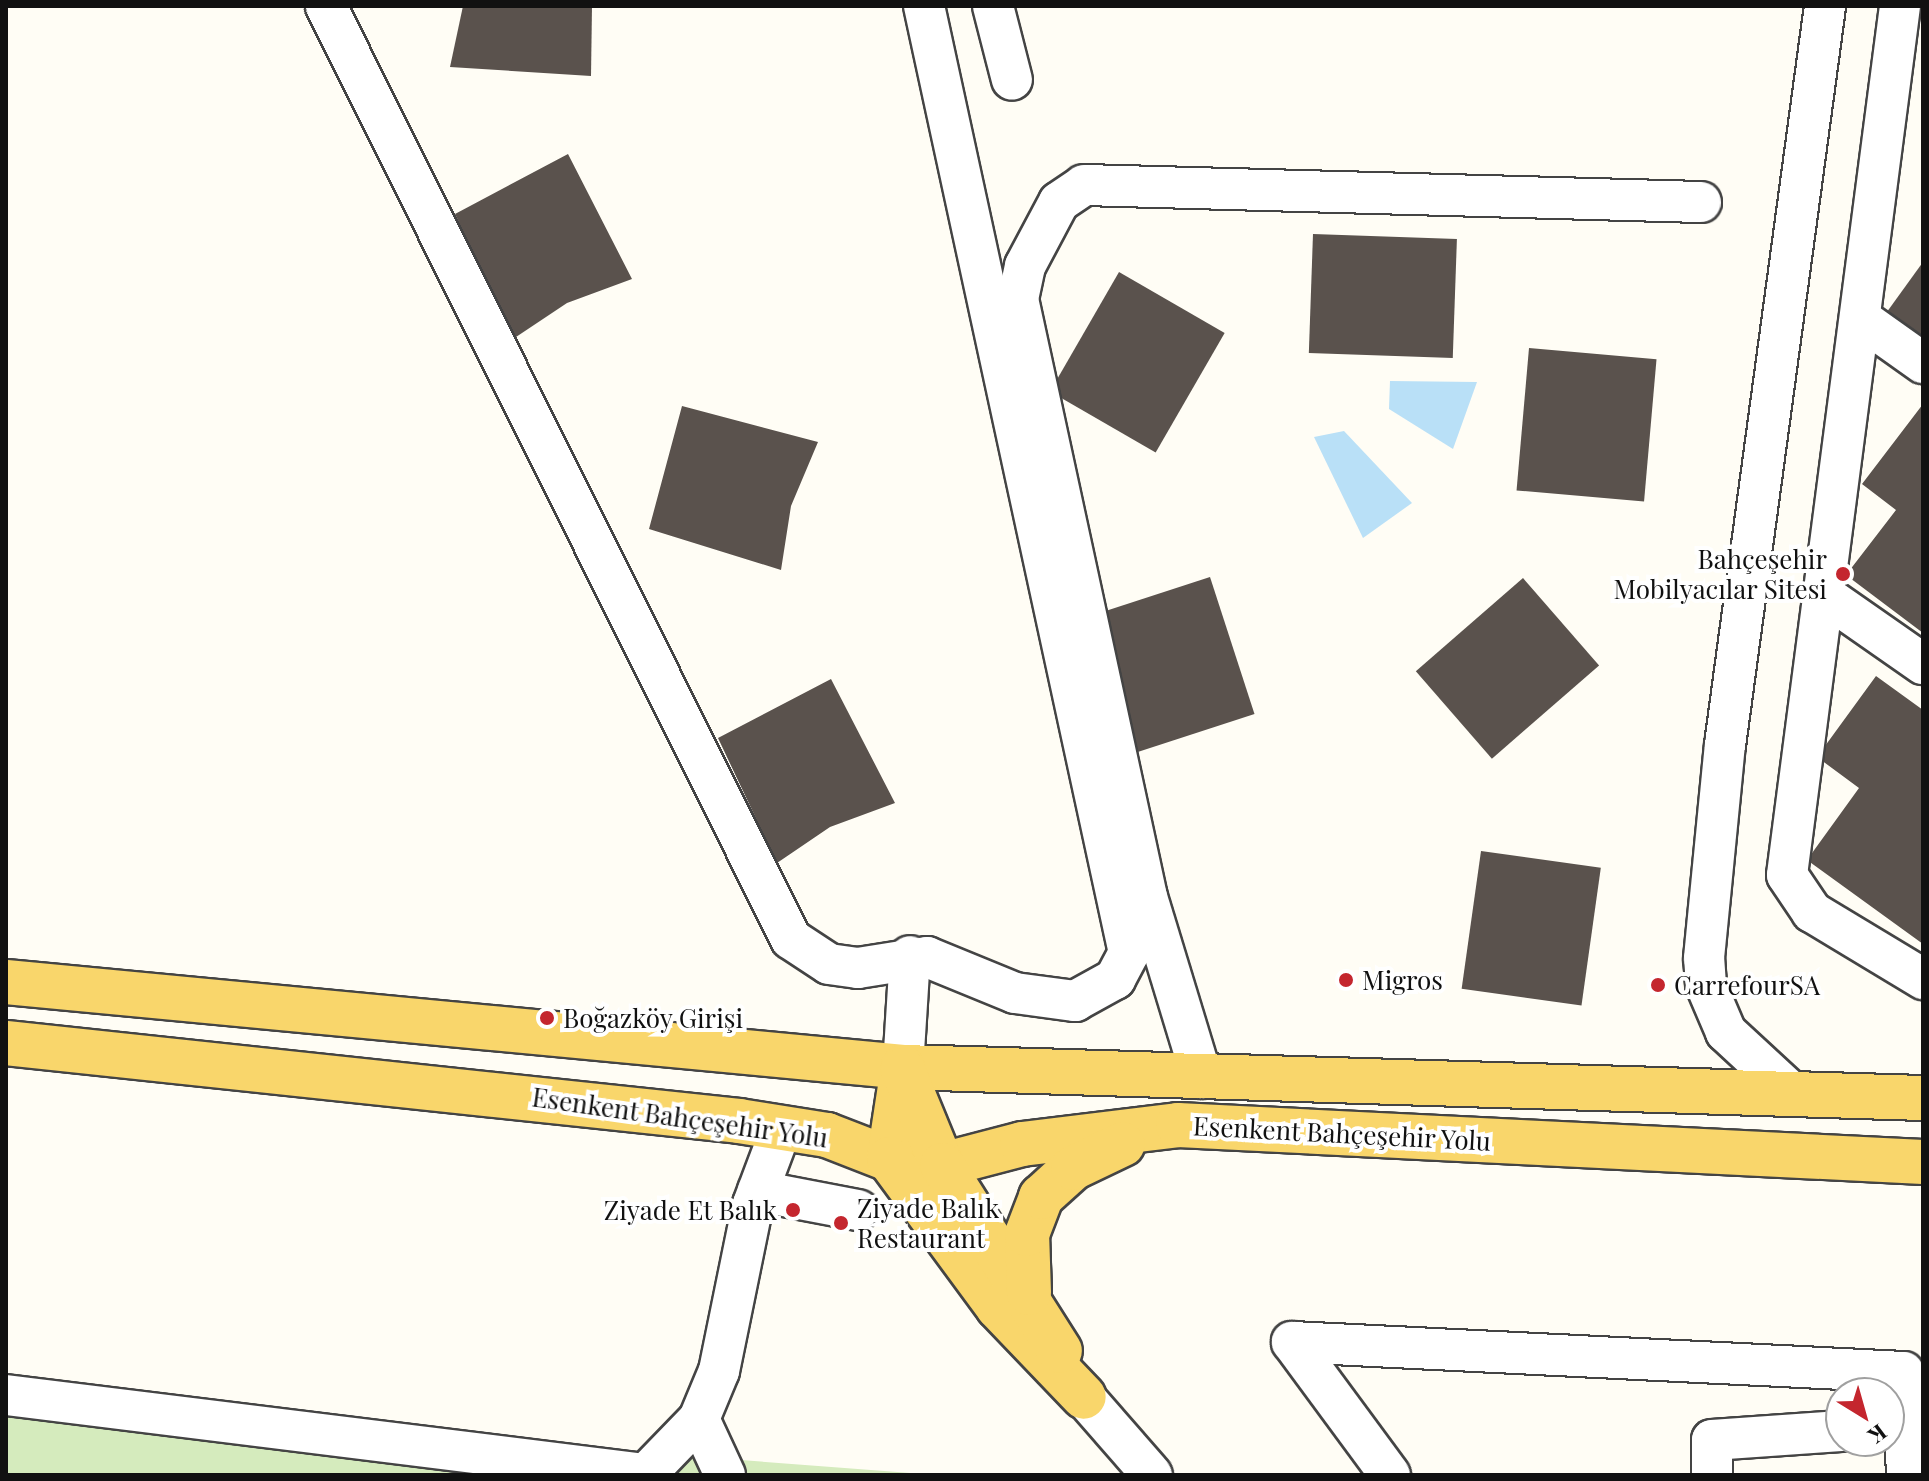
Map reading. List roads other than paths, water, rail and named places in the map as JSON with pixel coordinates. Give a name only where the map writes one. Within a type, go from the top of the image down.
[{"type":"main road","name":"Esenkent Bahçeşehir Yolu","points":[[6,982],[903,1067],[1923,1098]]},
{"type":"main road","name":"Esenkent Bahçeşehir Yolu","points":[[6,1043],[782,1127],[841,1139],[889,1159],[942,1165],[1022,1144],[1178,1125],[1923,1162]]},
{"type":"main road","points":[[903,1067],[889,1159],[998,1307],[1084,1397]]},
{"type":"main road","points":[[903,1067],[942,1165],[1029,1293],[1084,1397]]},
{"type":"main road","points":[[1029,1293],[1027,1234],[1049,1187],[1107,1149],[1178,1125]]},
{"type":"street","points":[[326,6],[783,926],[803,950],[829,964],[858,968],[910,956],[959,966],[1015,993],[1075,1001],[1115,979],[1129,953],[924,6]]},
{"type":"street","points":[[993,6],[1012,80]]},
{"type":"street","points":[[1794,1095],[1726,1032],[1706,985],[1704,958],[1725,745],[1825,6]]},
{"type":"street","points":[[1900,6],[1909,59],[1861,319],[1824,595],[1790,888],[1832,926],[1923,979]]},
{"type":"street","points":[[1202,1078],[1147,897],[1018,299],[1025,266],[1059,202],[1084,185],[1701,202]]},
{"type":"street","points":[[1861,319],[1923,363]]},
{"type":"street","points":[[1824,595],[1923,664]]},
{"type":"street","points":[[903,1067],[910,956]]},
{"type":"street","points":[[6,1395],[645,1474],[699,1419],[719,1371],[758,1191],[782,1127]]},
{"type":"street","points":[[758,1191],[858,1210]]},
{"type":"street","points":[[1390,1475],[1292,1342],[1903,1372],[1902,1377]]},
{"type":"street","points":[[1084,1397],[1152,1475]]},
{"type":"street","points":[[699,1419],[725,1475]]},
{"type":"street","points":[[1712,1475],[1712,1440],[1825,1432]]},
{"type":"water","points":[[1390,381],[1477,382],[1453,449],[1389,409]]},
{"type":"water","points":[[1344,431],[1412,503],[1363,538],[1314,437]]},
{"type":"place","name":"Bahçeşehir Mobilyacılar Sitesi","points":[[1843,574]]},
{"type":"place","name":"Migros","points":[[1346,980]]},
{"type":"place","name":"CarrefourSA","points":[[1658,985]]},
{"type":"place","name":"Boğazköy Girişi","points":[[547,1018]]},
{"type":"place","name":"Ziyade Et Balık","points":[[793,1210]]},
{"type":"place","name":"Ziyade Balık Restaurant","points":[[841,1223]]}]
